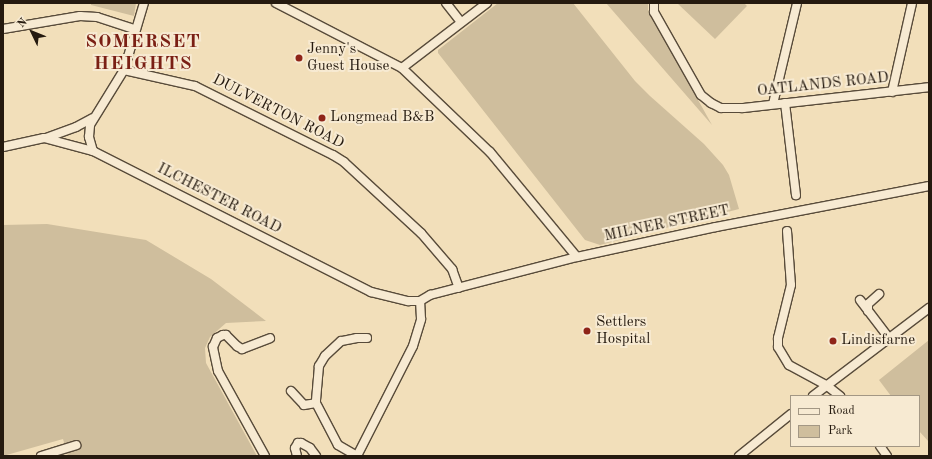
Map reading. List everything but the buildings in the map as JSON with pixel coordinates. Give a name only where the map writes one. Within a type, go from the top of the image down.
[{"type":"street","points":[[93,151],[89,131],[93,118],[124,70],[144,3]]},
{"type":"street","points":[[276,3],[402,68],[490,152],[577,257]]},
{"type":"street","points":[[446,3],[461,22]]},
{"type":"street","points":[[402,68],[486,3]]},
{"type":"street","name":"OATLANDS ROAD","points":[[654,3],[654,12],[701,95],[711,104],[721,108],[743,108],[929,87]]},
{"type":"street","points":[[773,104],[797,3]]},
{"type":"street","points":[[892,92],[912,3]]},
{"type":"street","points":[[3,28],[80,16],[97,17],[135,29]]},
{"type":"street","name":"DULVERTON ROAD","points":[[124,70],[196,86],[333,155],[344,162],[425,238],[452,269],[460,288]]},
{"type":"street","points":[[785,103],[796,194]]},
{"type":"street","points":[[44,138],[76,128],[93,118]]},
{"type":"street","name":"ILCHESTER ROAD","points":[[3,147],[44,138],[93,151],[371,292],[396,299],[420,301]]},
{"type":"street","name":"MILNER STREET","points":[[420,301],[430,296],[577,257],[927,187]]},
{"type":"street","points":[[787,231],[791,285],[779,334],[778,347],[782,356],[789,365],[826,385],[839,395]]},
{"type":"street","points":[[868,311],[868,304],[875,296],[879,294]]},
{"type":"street","points":[[860,300],[889,338]]},
{"type":"street","points":[[367,338],[341,341],[325,356],[319,366],[316,403],[338,445],[357,456],[416,340],[421,319],[420,301]]},
{"type":"street","points":[[814,395],[929,308]]},
{"type":"street","points":[[265,456],[218,371],[213,347],[217,338],[223,334],[242,349],[270,338]]},
{"type":"street","points":[[291,391],[304,404],[316,403]]},
{"type":"street","points":[[739,456],[790,415]]},
{"type":"street","points":[[297,456],[295,448],[298,443],[310,448],[316,456]]},
{"type":"street","points":[[41,456],[76,445]]},
{"type":"street","points":[[881,447],[887,456]]},
{"type":"green space","points":[[91,3],[136,3],[134,16],[91,5]]},
{"type":"green space","points":[[498,3],[573,3],[635,81],[704,144],[723,165],[729,175],[739,209],[600,245],[585,240],[438,53],[438,50]]},
{"type":"green space","points":[[606,3],[648,3],[648,10],[712,125]]},
{"type":"green space","points":[[677,3],[744,3],[747,6],[715,39]]},
{"type":"green space","points":[[47,224],[146,240],[211,279],[266,321],[226,323],[210,337],[205,348],[206,363],[257,456],[68,456],[63,439],[3,456],[3,225]]},
{"type":"green space","points":[[929,340],[929,442],[920,432],[920,395],[890,395],[879,380]]},
{"type":"place","name":"Jenny's Guest House","points":[[299,58]]},
{"type":"place","name":"Longmead B&B","points":[[322,118]]},
{"type":"place","name":"Settlers Hospital","points":[[587,331]]},
{"type":"place","name":"Lindisfarne","points":[[833,341]]},
{"type":"district","name":"SOMERSET HEIGHTS","points":[[143,54]]}]
